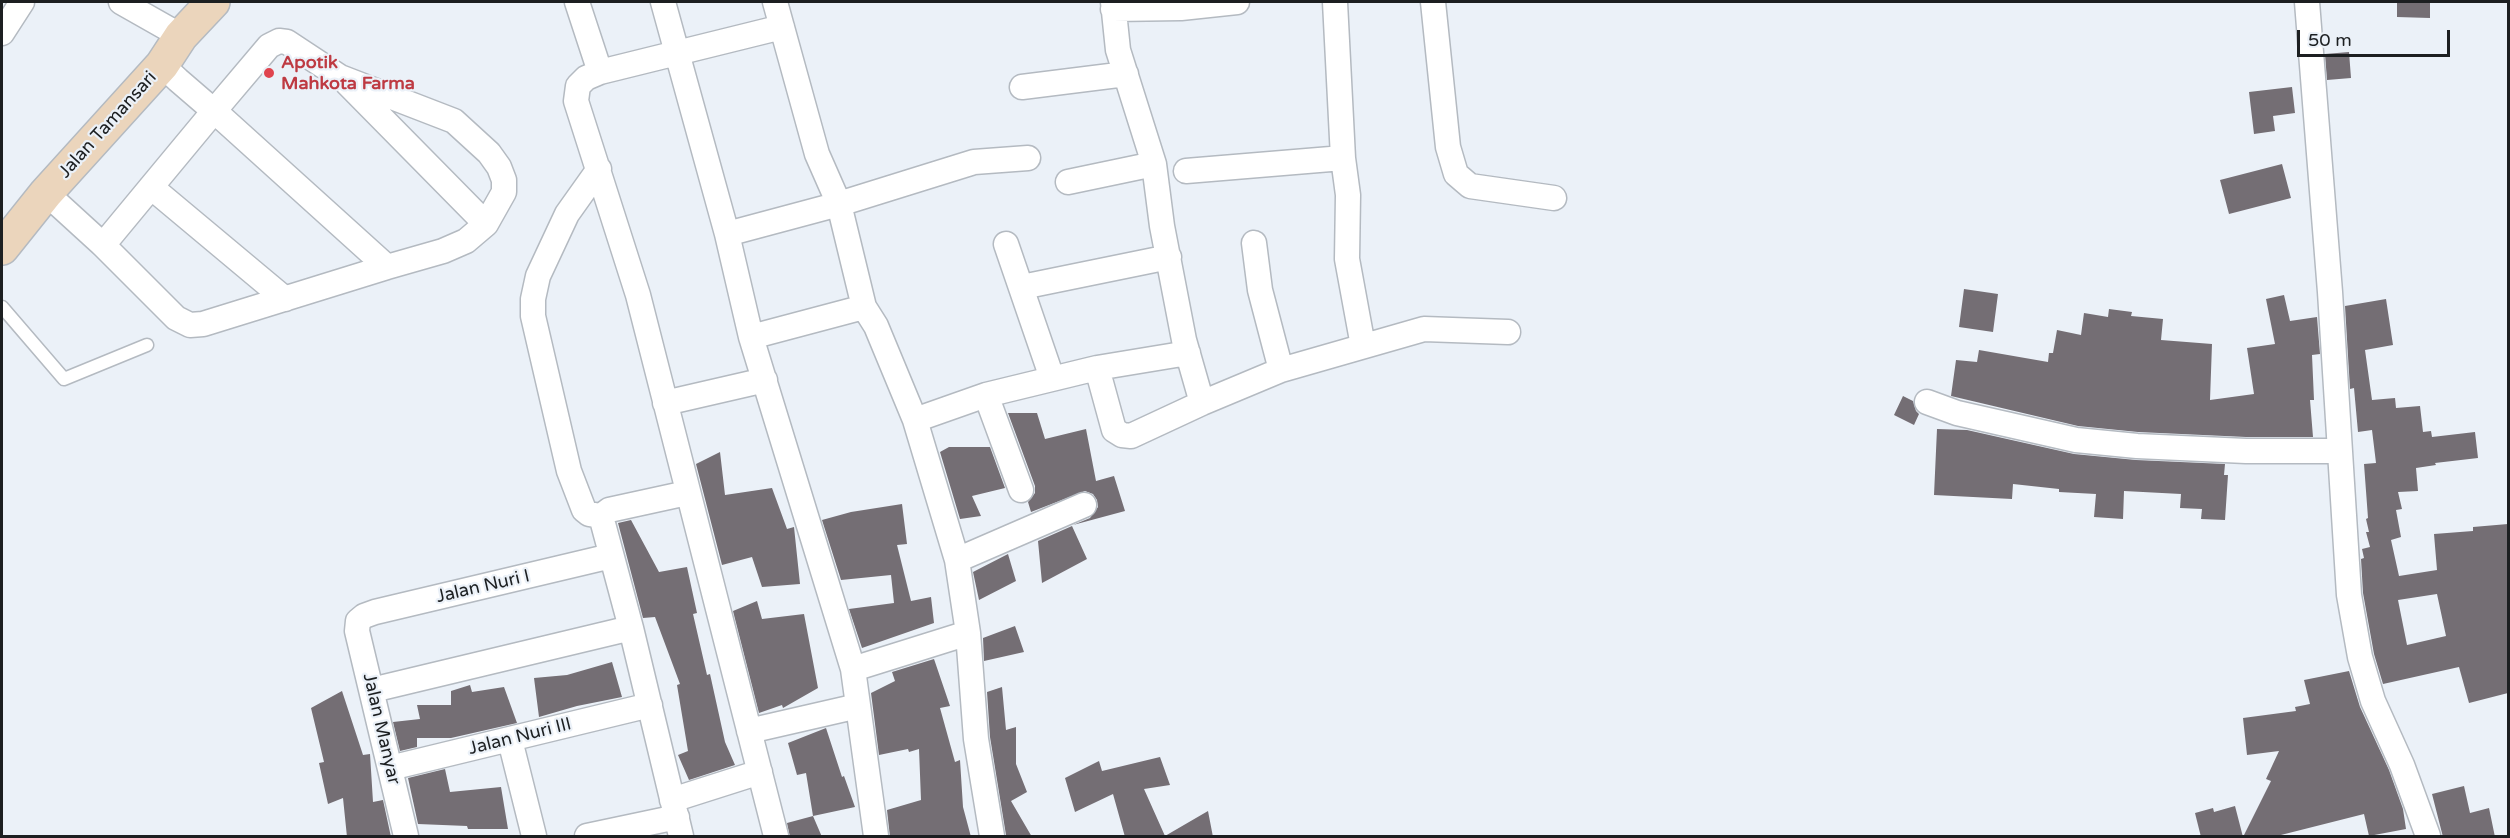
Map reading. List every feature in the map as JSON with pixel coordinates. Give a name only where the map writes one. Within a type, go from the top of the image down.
[{"type":"main road","name":"Jalan Tamansari","points":[[2,248],[46,193],[162,65],[181,36],[213,2]]},
{"type":"street","points":[[2,33],[22,2]]},
{"type":"street","points":[[121,2],[181,36]]},
{"type":"street","points":[[577,2],[600,72]]},
{"type":"street","points":[[663,2],[727,234],[751,338],[853,669],[876,837]]},
{"type":"street","points":[[775,2],[817,154],[838,204],[864,307],[876,326],[915,420],[957,560],[968,633],[976,739],[992,837]]},
{"type":"street","points":[[1202,403],[1188,352],[1162,226],[1154,164],[1118,50],[1113,5],[1181,8],[1237,2]]},
{"type":"street","points":[[1335,2],[1343,158],[1348,195],[1347,260],[1363,346]]},
{"type":"street","points":[[1432,2],[1448,147],[1456,174],[1470,186],[1554,198]]},
{"type":"street","points":[[2307,2],[2330,292],[2338,451],[2349,595],[2360,657],[2373,701],[2402,765],[2428,837]]},
{"type":"street","points":[[776,837],[638,295],[576,102],[578,86],[586,78],[600,72],[782,27]]},
{"type":"street","points":[[46,193],[103,245],[176,318],[190,324],[203,324],[451,248],[466,241],[486,224],[504,192],[504,180],[499,167],[489,153],[454,121],[340,76],[287,42],[279,41],[268,46],[103,245]]},
{"type":"street","points":[[162,65],[387,267]]},
{"type":"street","points":[[1022,87],[1126,74]]},
{"type":"street","points":[[340,76],[486,224]]},
{"type":"street","points":[[727,234],[838,204],[974,162],[1028,158]]},
{"type":"street","points":[[1186,171],[1343,158]]},
{"type":"street","points":[[1068,182],[1154,164]]},
{"type":"street","points":[[599,169],[567,214],[538,276],[533,308],[551,402],[569,471],[584,510],[588,514],[601,516],[609,510],[687,493]]},
{"type":"street","points":[[151,188],[285,299]]},
{"type":"street","points":[[1254,243],[1260,290],[1281,370]]},
{"type":"street","points":[[1006,244],[1052,378]]},
{"type":"street","points":[[1022,287],[1169,257]]},
{"type":"street","points":[[751,338],[864,307]]},
{"type":"street","points":[[1097,368],[1114,430],[1122,435],[1131,435],[1281,370],[1424,329],[1508,332]]},
{"type":"street","points":[[915,420],[986,395],[1052,378],[1188,352]]},
{"type":"street","points":[[664,403],[765,380]]},
{"type":"street","points":[[986,395],[1021,490]]},
{"type":"street","points":[[1927,402],[1957,413],[2076,440],[2137,446],[2247,451],[2338,451]]},
{"type":"street","points":[[957,560],[1084,505]]},
{"type":"street","points":[[601,516],[677,818]]},
{"type":"street","name":"Jalan Nuri I","points":[[358,621],[375,612],[611,556]]},
{"type":"street","name":"Jalan Manyar","points":[[358,621],[357,631],[406,837]]},
{"type":"street","points":[[372,690],[631,628]]},
{"type":"street","points":[[853,669],[968,633]]},
{"type":"street","name":"Jalan Nuri III","points":[[390,768],[650,705]]},
{"type":"street","points":[[749,731],[858,706]]},
{"type":"street","points":[[510,740],[534,837]]},
{"type":"street","points":[[587,837],[622,832],[677,818],[760,772]]},
{"type":"lane","points":[[2,307],[64,379],[147,345]]},
{"type":"building","points":[[2397,2],[2430,2],[2430,18],[2397,17]]},
{"type":"building","points":[[2349,52],[2351,78],[2327,80],[2325,54]]},
{"type":"building","points":[[2292,87],[2295,113],[2273,116],[2275,131],[2254,134],[2249,92]]},
{"type":"building","points":[[2282,164],[2291,198],[2229,214],[2220,180]]},
{"type":"building","points":[[1964,289],[1998,294],[1993,332],[1959,327]]},
{"type":"building","points":[[2284,295],[2290,321],[2317,317],[2320,354],[2312,355],[2314,400],[2310,400],[2313,437],[2246,437],[2138,432],[2078,426],[1951,396],[1956,360],[1977,362],[1979,350],[2048,362],[2049,353],[2053,353],[2057,330],[2081,335],[2084,313],[2108,317],[2109,309],[2132,312],[2131,316],[2163,319],[2161,340],[2212,344],[2210,400],[2254,394],[2247,348],[2275,344],[2266,299]]},
{"type":"building","points":[[2386,299],[2393,345],[2365,350],[2372,400],[2395,398],[2396,408],[2420,406],[2423,432],[2431,431],[2432,437],[2475,432],[2478,458],[2435,463],[2436,465],[2416,468],[2418,491],[2398,492],[2402,509],[2396,510],[2401,537],[2391,540],[2399,576],[2437,570],[2434,534],[2473,531],[2473,527],[2508,524],[2508,693],[2469,703],[2459,667],[2383,684],[2374,654],[2363,593],[2361,559],[2364,558],[2362,549],[2370,547],[2366,532],[2369,532],[2366,519],[2368,518],[2364,464],[2376,463],[2372,430],[2358,432],[2354,388],[2350,389],[2345,306]],"holes":[[[2437,594],[2446,636],[2407,645],[2398,600]]]},
{"type":"building","points":[[1903,396],[1913,401],[1919,414],[1914,425],[1894,415]]},
{"type":"building","points":[[1008,413],[1037,413],[1045,439],[1086,429],[1096,481],[1114,476],[1125,511],[1073,525],[1090,518],[1098,507],[1093,494],[1085,491],[1031,512],[1028,502],[1035,493],[1035,486]]},
{"type":"building","points":[[1937,429],[1967,430],[2074,454],[2136,460],[2225,464],[2224,475],[2228,475],[2225,520],[2201,519],[2202,509],[2180,508],[2181,494],[2124,491],[2123,519],[2094,517],[2096,494],[2059,492],[2059,489],[2013,484],[2012,499],[1934,495]]},
{"type":"building","points":[[949,447],[990,447],[1005,488],[972,496],[981,516],[960,519],[940,452]]},
{"type":"building","points":[[720,452],[725,495],[772,488],[787,529],[794,527],[800,584],[762,587],[752,557],[722,565],[696,464]]},
{"type":"building","points":[[902,504],[907,544],[897,545],[911,601],[931,597],[934,623],[862,648],[849,609],[894,603],[891,575],[841,580],[822,520],[851,512]]},
{"type":"building","points":[[631,520],[659,572],[687,567],[697,613],[693,614],[707,675],[710,674],[725,742],[735,765],[689,780],[678,755],[688,751],[677,685],[680,684],[655,617],[643,618],[618,523]]},
{"type":"building","points":[[1072,526],[1087,559],[1042,583],[1038,541]]},
{"type":"building","points":[[1008,554],[1016,581],[979,600],[973,572]]},
{"type":"building","points":[[757,601],[762,619],[804,614],[818,688],[783,708],[782,705],[759,713],[733,611]]},
{"type":"building","points":[[1015,626],[1024,652],[984,661],[983,638]]},
{"type":"building","points":[[934,659],[950,706],[940,708],[955,762],[960,760],[963,807],[971,837],[890,837],[887,810],[921,800],[919,749],[879,755],[871,693],[895,681],[892,672]]},
{"type":"building","points":[[612,662],[622,697],[539,717],[534,678],[567,675]]},
{"type":"building","points":[[2349,671],[2360,707],[2389,770],[2403,809],[2406,829],[2369,836],[2364,814],[2273,837],[2243,837],[2271,781],[2266,779],[2279,751],[2247,755],[2243,718],[2296,711],[2295,707],[2310,704],[2304,680]]},
{"type":"building","points":[[470,685],[472,692],[504,687],[517,723],[451,738],[417,738],[417,747],[400,751],[393,722],[420,719],[417,705],[451,705],[451,691]]},
{"type":"building","points":[[1002,687],[1006,730],[1016,727],[1016,764],[1027,792],[1011,801],[1032,837],[1006,835],[990,737],[987,692]]},
{"type":"building","points":[[342,691],[363,755],[370,754],[373,802],[383,800],[391,837],[347,837],[343,798],[328,804],[319,763],[324,762],[311,708]]},
{"type":"building","points":[[826,728],[842,777],[844,776],[855,807],[813,816],[806,773],[797,775],[788,743]]},
{"type":"building","points":[[1160,757],[1170,785],[1144,789],[1165,836],[1208,811],[1213,837],[1125,837],[1113,794],[1075,812],[1065,778],[1099,761],[1102,771]]},
{"type":"building","points":[[445,769],[450,792],[501,787],[508,829],[468,829],[467,826],[418,824],[408,778]]},
{"type":"building","points":[[2464,786],[2470,813],[2489,808],[2495,837],[2443,837],[2432,794]]},
{"type":"building","points":[[2235,806],[2243,837],[2201,837],[2195,813],[2213,808],[2214,812]]},
{"type":"building","points":[[813,816],[822,837],[790,837],[787,823]]},
{"type":"place","name":"Apotik Mahkota Farma","points":[[269,73]]}]
